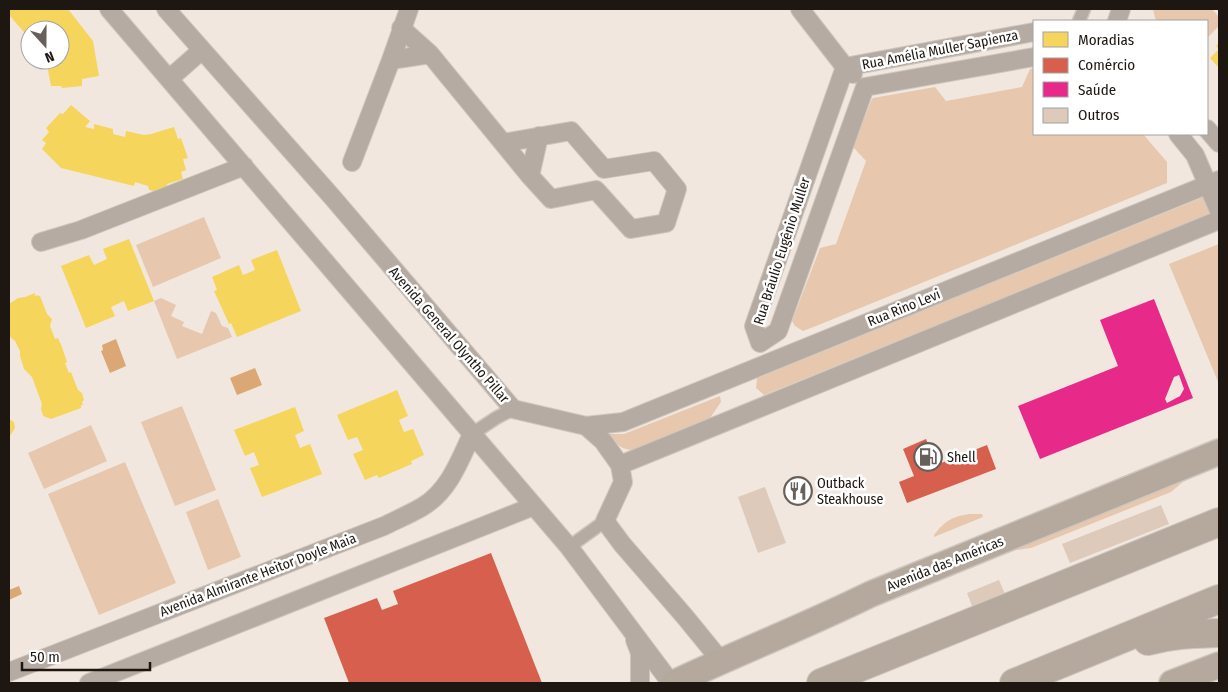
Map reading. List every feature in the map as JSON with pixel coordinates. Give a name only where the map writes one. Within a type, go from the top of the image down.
[{"type":"highway","points":[[821,683],[1219,522]]},
{"type":"highway","points":[[1014,683],[1219,599]]},
{"type":"highway","points":[[1083,655],[1166,636],[1219,633]]},
{"type":"main road","name":"Avenida das Américas","points":[[672,683],[831,614],[871,594],[1219,452]]},
{"type":"main road","points":[[1172,683],[1219,664]]},
{"type":"street","points":[[109,9],[569,547],[672,683]]},
{"type":"street","name":"Avenida General Olyntho Pillar","points":[[166,9],[333,198],[513,409],[586,426],[603,441],[620,464]]},
{"type":"street","points":[[352,162],[409,9]]},
{"type":"street","points":[[800,9],[846,67],[865,87]]},
{"type":"street","points":[[401,28],[430,54],[530,176],[551,199],[596,190],[631,230],[666,223],[677,188],[654,161],[604,169],[571,131],[503,143]]},
{"type":"street","name":"Rua Amélia Muller Sapienza","points":[[846,67],[1033,32]]},
{"type":"street","points":[[169,79],[202,50]]},
{"type":"street","points":[[391,60],[430,54]]},
{"type":"street","name":"Rua Amélia Muller Sapienza","points":[[865,87],[1033,57]]},
{"type":"street","name":"Rua Bráulio Eugênio Muller","points":[[846,67],[754,326],[760,343],[778,331],[865,87]]},
{"type":"street","points":[[1208,130],[1219,143]]},
{"type":"street","points":[[1179,135],[1195,154],[1214,182],[1219,211]]},
{"type":"street","points":[[530,176],[539,136]]},
{"type":"street","points":[[41,242],[81,230],[244,166]]},
{"type":"street","name":"Rua Rino Levi","points":[[586,426],[623,422],[1214,182]]},
{"type":"street","points":[[569,547],[605,520],[623,482],[620,464],[1219,220]]},
{"type":"street","points":[[472,434],[513,409]]},
{"type":"street","name":"Avenida Almirante Heitor Doyle Maia","points":[[9,672],[384,526],[423,507],[442,490],[456,469],[472,434]]},
{"type":"street","points":[[89,683],[534,506]]},
{"type":"street","points":[[605,520],[622,544],[721,661]]},
{"type":"street","points":[[633,632],[640,653],[640,683]]},
{"type":"shaded area","points":[[1153,9],[1212,9],[1219,17],[1219,26],[1208,37],[1208,20],[1157,20]]},
{"type":"shaded area","points":[[1033,68],[1033,135],[1144,135],[1167,162],[1167,183],[803,331],[795,326],[792,321],[820,248],[836,244],[866,161],[853,147],[873,98],[935,87],[946,101],[1022,87],[1030,69]]},
{"type":"shaded area","points":[[1204,197],[1211,214],[764,395],[756,388],[757,378]]},
{"type":"shaded area","points":[[204,217],[221,258],[153,287],[136,245]]},
{"type":"shaded area","points":[[1219,244],[1219,384],[1169,264]]},
{"type":"shaded area","points":[[161,298],[176,305],[171,316],[184,322],[182,326],[202,334],[211,311],[216,313],[222,326],[228,328],[232,337],[177,359],[154,301]]},
{"type":"shaded area","points":[[116,339],[126,366],[110,373],[101,351],[103,350],[102,345]]},
{"type":"shaded area","points":[[255,368],[262,385],[237,395],[230,378]]},
{"type":"shaded area","points":[[720,396],[721,402],[710,418],[635,450],[620,446],[609,434],[624,434]]},
{"type":"shaded area","points":[[182,406],[216,490],[175,506],[141,422]]},
{"type":"shaded area","points":[[91,425],[107,461],[44,489],[28,453]]},
{"type":"shaded area","points":[[125,462],[176,583],[99,615],[48,494]]},
{"type":"shaded area","points":[[1184,481],[1171,492],[1031,548],[1016,549]]},
{"type":"shaded area","points":[[218,499],[241,557],[208,570],[186,512]]},
{"type":"shaded area","points":[[969,514],[982,514],[983,517],[934,537],[938,530],[949,520]]},
{"type":"shaded area","points":[[19,586],[22,594],[9,600],[9,590]]},
{"type":"building: Moradias","points":[[9,9],[68,9],[93,41],[99,76],[82,79],[82,86],[62,88],[61,86],[51,86],[48,70],[70,70],[70,20],[20,20],[20,28],[9,15]]},
{"type":"building: Moradias","points":[[1219,49],[1219,68],[1210,58]]},
{"type":"building: Moradias","points":[[71,105],[90,121],[85,127],[94,129],[94,124],[113,129],[113,134],[125,137],[126,131],[144,135],[174,127],[178,139],[181,138],[188,158],[183,159],[186,170],[181,172],[183,179],[167,184],[168,189],[158,192],[149,190],[148,186],[135,182],[134,186],[61,168],[42,149],[46,143],[42,140],[49,132],[46,128],[60,113],[63,114]]},
{"type":"building: Moradias","points":[[129,239],[154,301],[128,311],[124,301],[111,307],[115,316],[86,328],[61,266],[89,255],[94,265],[107,259],[103,249]]},
{"type":"building: Moradias","points":[[277,250],[301,311],[237,337],[214,291],[217,290],[212,277],[239,265],[243,275],[255,270],[251,260]]},
{"type":"building: Moradias","points":[[35,293],[35,296],[40,296],[47,314],[52,319],[50,326],[55,339],[58,338],[69,373],[71,372],[84,400],[81,408],[51,419],[43,416],[42,404],[32,377],[24,369],[20,351],[15,341],[10,337],[9,304],[18,298]]},
{"type":"building: Moradias","points":[[397,390],[408,416],[399,420],[404,432],[413,429],[424,455],[411,461],[412,464],[379,478],[377,475],[365,480],[353,454],[363,450],[357,437],[348,440],[337,415]]},
{"type":"building: Moradias","points":[[295,407],[304,431],[295,435],[300,448],[310,444],[322,474],[262,497],[250,468],[259,465],[254,452],[245,456],[234,430]]},
{"type":"building: Moradias","points":[[9,419],[14,422],[15,428],[10,436],[9,436]]},
{"type":"building: Comércio","points":[[926,439],[936,465],[987,445],[996,469],[907,503],[899,482],[914,476],[903,449]]},
{"type":"building: Comércio","points":[[491,553],[542,683],[349,683],[324,618],[377,598],[382,610],[398,604],[393,591]]},
{"type":"building: Saúde","points":[[1154,299],[1193,398],[1040,459],[1018,406],[1118,366],[1100,320]],"holes":[[[1179,375],[1184,389],[1180,396],[1167,403],[1165,399],[1174,377]]]},
{"type":"building: Outros","points":[[765,487],[786,543],[758,553],[738,497]]},
{"type":"building: Outros","points":[[1161,505],[1169,524],[1070,563],[1062,544]]},
{"type":"building: Outros","points":[[999,580],[1008,601],[975,614],[967,593]]},
{"type":"place","name":"Shell","points":[[928,457]]},
{"type":"place","name":"Outback Steakhouse","points":[[798,491]]}]
